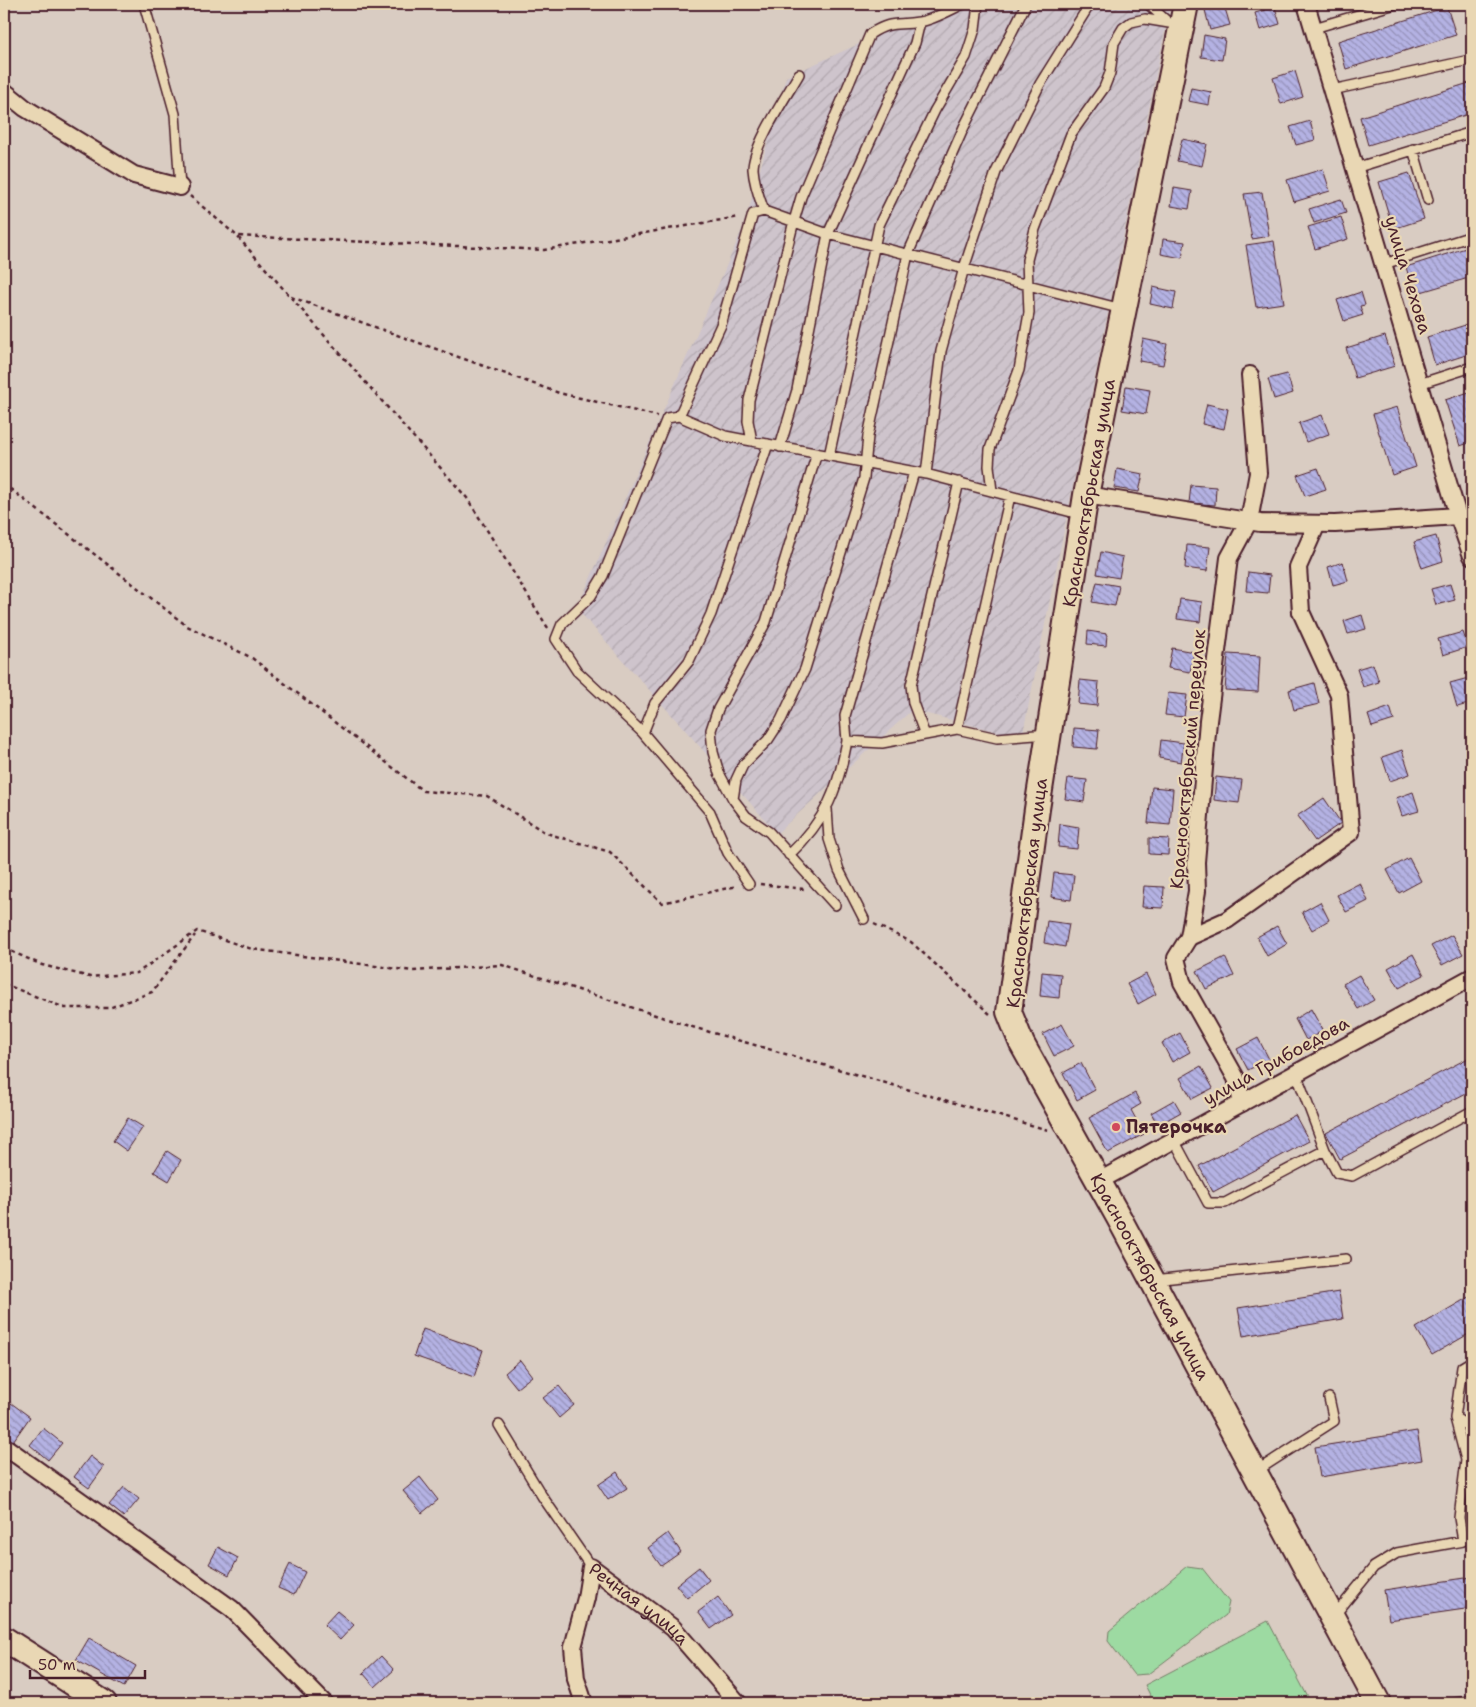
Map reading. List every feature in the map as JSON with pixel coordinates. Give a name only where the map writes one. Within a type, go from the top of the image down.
[{"type":"street","name":"Краснооктябрьская улица","points":[[1186,4],[1175,25],[1124,309],[1085,505],[1049,734],[1009,1012],[1022,1044],[1099,1181],[1378,1703]]},
{"type":"street","name":"улица Чехова","points":[[1306,4],[1419,384],[1465,515],[1472,556]]},
{"type":"street","points":[[4,91],[25,108],[134,174],[180,187]]},
{"type":"street","name":"Краснооктябрьский переулок","points":[[1242,1103],[1236,1078],[1182,982],[1176,958],[1189,937],[1197,891],[1196,862],[1208,721],[1229,558],[1249,521],[1258,473],[1250,375]]},
{"type":"street","points":[[1085,505],[1249,521],[1316,524],[1465,515]]},
{"type":"street","points":[[1189,937],[1226,920],[1351,832],[1339,696],[1301,612],[1298,567],[1316,524]]},
{"type":"street","name":"улица Грибоедова","points":[[1099,1181],[1472,977]]},
{"type":"street","points":[[4,1446],[232,1609],[324,1703]]},
{"type":"street","points":[[584,1703],[576,1679],[573,1647],[586,1598],[591,1566]]},
{"type":"street","name":"Речная улица","points":[[591,1566],[673,1628],[738,1703]]},
{"type":"street","points":[[4,1639],[104,1703]]},
{"type":"lane","points":[[144,4],[175,114],[180,187]]},
{"type":"lane","points":[[752,441],[748,421],[749,400],[801,197],[870,34],[883,26],[896,22],[920,22],[963,4]]},
{"type":"lane","points":[[829,456],[879,225],[922,136],[966,57],[975,29],[978,4]]},
{"type":"lane","points":[[733,799],[736,780],[743,765],[768,740],[781,720],[806,669],[864,478],[868,436],[908,254],[964,127],[1026,4]]},
{"type":"lane","points":[[926,474],[941,351],[964,268],[996,172],[1040,84],[1090,4]]},
{"type":"lane","points":[[1148,4],[1175,25]]},
{"type":"lane","points":[[1314,28],[1378,6],[1395,4]]},
{"type":"lane","points":[[992,491],[989,466],[990,449],[1019,370],[1029,313],[1027,260],[1035,229],[1071,134],[1104,88],[1110,73],[1114,43],[1123,28],[1131,22],[1145,19],[1175,25]]},
{"type":"lane","points":[[780,446],[797,390],[828,234],[915,43],[920,22]]},
{"type":"lane","points":[[1332,90],[1470,60],[1472,62]]},
{"type":"lane","points":[[764,211],[754,182],[753,167],[758,148],[799,74]]},
{"type":"lane","points":[[1355,168],[1472,132]]},
{"type":"lane","points":[[1413,150],[1428,200]]},
{"type":"lane","points":[[679,416],[721,325],[753,214],[764,211],[828,234],[1124,309]]},
{"type":"lane","points":[[1384,264],[1472,236]]},
{"type":"lane","points":[[1419,384],[1472,367]]},
{"type":"lane","points":[[749,884],[728,853],[710,812],[643,732],[577,671],[556,639],[562,624],[591,596],[603,576],[667,418],[679,416],[725,436],[926,474],[1010,496],[1085,505]]},
{"type":"lane","points":[[643,732],[655,704],[689,660],[711,614],[768,444]]},
{"type":"lane","points":[[817,453],[766,622],[718,709],[711,730],[713,752],[719,773],[733,799],[746,816],[769,832],[835,905]]},
{"type":"lane","points":[[789,855],[810,835],[827,808],[842,770],[847,741],[845,716],[914,472]]},
{"type":"lane","points":[[925,735],[913,703],[912,685],[959,482]]},
{"type":"lane","points":[[957,729],[1010,496]]},
{"type":"lane","points":[[847,741],[882,743],[957,729],[998,738],[1049,734]]},
{"type":"lane","points":[[827,808],[829,839],[839,870],[864,919]]},
{"type":"lane","points":[[1296,1073],[1325,1150],[1338,1173],[1352,1176],[1472,1111]]},
{"type":"lane","points":[[1174,1140],[1208,1203],[1225,1203],[1325,1150]]},
{"type":"lane","points":[[1152,1280],[1346,1258]]},
{"type":"lane","points":[[1332,1618],[1374,1567],[1397,1553],[1463,1541],[1458,1518],[1466,1460],[1455,1418],[1462,1367],[1472,1361]]},
{"type":"lane","points":[[1254,1472],[1334,1421],[1329,1398]]},
{"type":"lane","points":[[1455,1418],[1472,1428]]},
{"type":"lane","name":"Речная улица","points":[[499,1425],[542,1496],[591,1566]]},
{"type":"lane","points":[[1456,1703],[1472,1700]]},
{"type":"path","points":[[180,187],[237,236],[467,498],[556,639]]},
{"type":"path","points":[[237,236],[544,250],[753,214]]},
{"type":"path","points":[[290,297],[559,393],[667,418]]},
{"type":"path","points":[[4,484],[187,626],[252,658],[423,790],[487,796],[546,833],[610,852],[662,903],[749,884],[802,888],[835,905]]},
{"type":"path","points":[[864,919],[911,942],[994,1019]]},
{"type":"path","points":[[197,931],[252,949],[412,971],[502,965],[690,1026],[1075,1138]]},
{"type":"path","points":[[4,948],[42,965],[90,977],[137,973],[197,931]]},
{"type":"path","points":[[4,984],[65,1008],[109,1008],[152,992],[197,931]]},
{"type":"shaded area","points":[[947,4],[1162,4],[1169,10],[1022,738],[912,710],[777,833],[577,609],[745,223],[786,77]]},
{"type":"green space","points":[[1187,1566],[1202,1568],[1229,1602],[1226,1615],[1148,1674],[1134,1675],[1108,1641],[1109,1631]]},
{"type":"green space","points":[[1268,1621],[1311,1703],[1154,1703],[1145,1685]]},
{"type":"building","points":[[1224,5],[1230,25],[1210,30],[1205,10]]},
{"type":"building","points":[[1275,7],[1280,24],[1260,30],[1255,13]]},
{"type":"building","points":[[1447,7],[1456,35],[1346,69],[1338,41]]},
{"type":"building","points":[[1204,35],[1225,39],[1222,60],[1201,57]]},
{"type":"building","points":[[1295,71],[1303,97],[1281,104],[1273,78]]},
{"type":"building","points":[[1469,83],[1472,93],[1472,113],[1368,145],[1360,117]]},
{"type":"building","points":[[1191,88],[1211,92],[1209,105],[1188,101]]},
{"type":"building","points":[[1310,121],[1315,140],[1296,145],[1290,127]]},
{"type":"building","points":[[1182,139],[1207,144],[1202,166],[1177,161]]},
{"type":"building","points":[[1323,169],[1330,191],[1294,202],[1287,180]]},
{"type":"building","points":[[1409,173],[1424,219],[1393,229],[1379,182]]},
{"type":"building","points":[[1174,188],[1192,191],[1189,209],[1171,206]]},
{"type":"building","points":[[1262,192],[1269,236],[1252,239],[1244,194]]},
{"type":"building","points":[[1341,199],[1346,213],[1314,223],[1309,209]]},
{"type":"building","points":[[1341,217],[1348,239],[1315,249],[1308,227]]},
{"type":"building","points":[[1163,239],[1185,242],[1182,258],[1161,254]]},
{"type":"building","points":[[1274,241],[1284,303],[1256,307],[1246,245]]},
{"type":"building","points":[[1472,246],[1472,277],[1414,294],[1406,267]]},
{"type":"building","points":[[1153,287],[1176,292],[1173,309],[1150,304]]},
{"type":"building","points":[[1361,292],[1365,305],[1360,306],[1363,315],[1344,321],[1337,300]]},
{"type":"building","points":[[1472,323],[1472,353],[1435,365],[1427,337]]},
{"type":"building","points":[[1385,336],[1395,366],[1355,378],[1346,348]]},
{"type":"building","points":[[1143,339],[1167,344],[1163,365],[1139,361]]},
{"type":"building","points":[[1287,374],[1293,393],[1274,399],[1268,379]]},
{"type":"building","points":[[1126,386],[1150,390],[1146,414],[1122,410]]},
{"type":"building","points":[[1472,391],[1472,442],[1460,446],[1445,400]]},
{"type":"building","points":[[1207,404],[1228,409],[1224,429],[1202,424]]},
{"type":"building","points":[[1397,407],[1416,467],[1392,475],[1373,414]]},
{"type":"building","points":[[1322,415],[1329,434],[1306,442],[1299,423]]},
{"type":"building","points":[[1318,468],[1326,489],[1305,496],[1297,475]]},
{"type":"building","points":[[1117,469],[1143,474],[1139,492],[1114,488]]},
{"type":"building","points":[[1191,485],[1216,487],[1215,505],[1189,503]]},
{"type":"building","points":[[1436,536],[1443,561],[1422,568],[1414,542]]},
{"type":"building","points":[[1187,545],[1210,547],[1207,571],[1185,568]]},
{"type":"building","points":[[1101,552],[1123,557],[1119,578],[1097,574]]},
{"type":"building","points":[[1343,562],[1348,581],[1333,585],[1328,567]]},
{"type":"building","points":[[1248,572],[1270,575],[1268,593],[1246,591]]},
{"type":"building","points":[[1097,582],[1119,586],[1115,606],[1092,602]]},
{"type":"building","points":[[1450,584],[1455,600],[1436,605],[1431,589]]},
{"type":"building","points":[[1180,599],[1202,602],[1200,622],[1177,619]]},
{"type":"building","points":[[1362,615],[1366,629],[1348,634],[1344,621]]},
{"type":"building","points":[[1088,631],[1107,634],[1106,646],[1087,644]]},
{"type":"building","points":[[1463,632],[1468,647],[1443,655],[1438,639]]},
{"type":"building","points":[[1172,648],[1194,652],[1190,672],[1168,668]]},
{"type":"building","points":[[1228,654],[1260,656],[1258,692],[1225,690]]},
{"type":"building","points":[[1373,664],[1379,682],[1363,687],[1357,669]]},
{"type":"building","points":[[1472,677],[1472,703],[1457,707],[1450,683]]},
{"type":"building","points":[[1080,680],[1099,682],[1097,706],[1078,704]]},
{"type":"building","points":[[1314,683],[1319,704],[1294,710],[1289,690]]},
{"type":"building","points":[[1168,693],[1187,695],[1184,717],[1165,715]]},
{"type":"building","points":[[1390,707],[1394,720],[1372,727],[1368,715]]},
{"type":"building","points":[[1074,728],[1099,730],[1097,749],[1073,747]]},
{"type":"building","points":[[1161,740],[1184,743],[1181,762],[1159,758]]},
{"type":"building","points":[[1402,750],[1410,774],[1390,781],[1382,757]]},
{"type":"building","points":[[1216,777],[1242,780],[1239,803],[1214,800]]},
{"type":"building","points":[[1068,778],[1087,780],[1084,802],[1065,799]]},
{"type":"building","points":[[1152,787],[1173,789],[1170,825],[1148,823]]},
{"type":"building","points":[[1413,792],[1419,811],[1402,816],[1396,798]]},
{"type":"building","points":[[1324,798],[1341,823],[1315,841],[1297,816]]},
{"type":"building","points":[[1060,824],[1079,827],[1077,849],[1058,847]]},
{"type":"building","points":[[1149,838],[1169,839],[1168,855],[1149,854]]},
{"type":"building","points":[[1409,858],[1421,881],[1399,893],[1387,870]]},
{"type":"building","points":[[1054,873],[1074,875],[1071,900],[1051,897]]},
{"type":"building","points":[[1360,883],[1368,901],[1346,912],[1337,895]]},
{"type":"building","points":[[1144,886],[1164,887],[1163,908],[1142,907]]},
{"type":"building","points":[[1320,902],[1329,920],[1312,930],[1302,912]]},
{"type":"building","points":[[1047,921],[1069,924],[1065,947],[1044,943]]},
{"type":"building","points":[[1277,926],[1287,944],[1267,956],[1257,937]]},
{"type":"building","points":[[1452,935],[1463,954],[1442,965],[1431,946]]},
{"type":"building","points":[[1413,954],[1424,975],[1399,988],[1388,968]]},
{"type":"building","points":[[1225,957],[1234,976],[1206,989],[1197,971]]},
{"type":"building","points":[[1042,972],[1061,974],[1059,998],[1040,996]]},
{"type":"building","points":[[1146,974],[1156,994],[1138,1004],[1127,984]]},
{"type":"building","points":[[1359,975],[1374,1000],[1358,1009],[1343,984]]},
{"type":"building","points":[[1311,1009],[1323,1031],[1306,1040],[1295,1019]]},
{"type":"building","points":[[1062,1024],[1074,1046],[1054,1056],[1043,1034]]},
{"type":"building","points":[[1180,1033],[1190,1052],[1172,1062],[1162,1043]]},
{"type":"building","points":[[1258,1038],[1269,1059],[1248,1070],[1237,1049]]},
{"type":"building","points":[[1472,1056],[1472,1090],[1340,1159],[1326,1133]]},
{"type":"building","points":[[1081,1063],[1095,1090],[1077,1100],[1063,1073]]},
{"type":"building","points":[[1201,1066],[1213,1088],[1192,1099],[1180,1078]]},
{"type":"building","points":[[1135,1093],[1141,1104],[1131,1110],[1144,1134],[1108,1153],[1089,1118]]},
{"type":"building","points":[[1174,1100],[1181,1112],[1158,1125],[1151,1113]]},
{"type":"building","points":[[1295,1115],[1309,1141],[1213,1192],[1199,1166]]},
{"type":"building","points":[[128,1118],[143,1127],[127,1151],[113,1141]]},
{"type":"building","points":[[167,1151],[181,1160],[169,1181],[154,1172]]},
{"type":"building","points":[[1339,1292],[1343,1319],[1243,1336],[1238,1308]]},
{"type":"building","points":[[1472,1295],[1472,1332],[1432,1355],[1416,1328]]},
{"type":"building","points":[[423,1329],[483,1350],[474,1377],[414,1356]]},
{"type":"building","points":[[520,1360],[532,1376],[517,1388],[505,1373]]},
{"type":"building","points":[[559,1386],[574,1405],[559,1418],[543,1398]]},
{"type":"building","points":[[11,1403],[30,1417],[11,1444],[4,1439],[4,1414]]},
{"type":"building","points":[[43,1428],[62,1443],[48,1460],[30,1445]]},
{"type":"building","points":[[1417,1431],[1422,1460],[1320,1477],[1315,1447]]},
{"type":"building","points":[[90,1456],[104,1467],[89,1488],[74,1477]]},
{"type":"building","points":[[617,1472],[627,1488],[608,1500],[598,1485]]},
{"type":"building","points":[[420,1477],[438,1500],[422,1513],[403,1491]]},
{"type":"building","points":[[124,1487],[139,1499],[124,1517],[109,1505]]},
{"type":"building","points":[[668,1533],[681,1552],[661,1566],[648,1548]]},
{"type":"building","points":[[218,1547],[238,1558],[229,1575],[209,1564]]},
{"type":"building","points":[[290,1564],[305,1572],[294,1595],[278,1588]]},
{"type":"building","points":[[699,1567],[709,1580],[687,1598],[676,1585]]},
{"type":"building","points":[[1472,1577],[1472,1608],[1389,1620],[1384,1590]]},
{"type":"building","points":[[718,1597],[731,1615],[711,1629],[698,1612]]},
{"type":"building","points":[[337,1611],[354,1625],[340,1640],[324,1625]]},
{"type":"building","points":[[89,1638],[136,1666],[124,1687],[76,1660]]},
{"type":"building","points":[[381,1656],[394,1670],[375,1687],[363,1673]]},
{"type":"place","name":"Пятерочка","points":[[1116,1127]]}]
